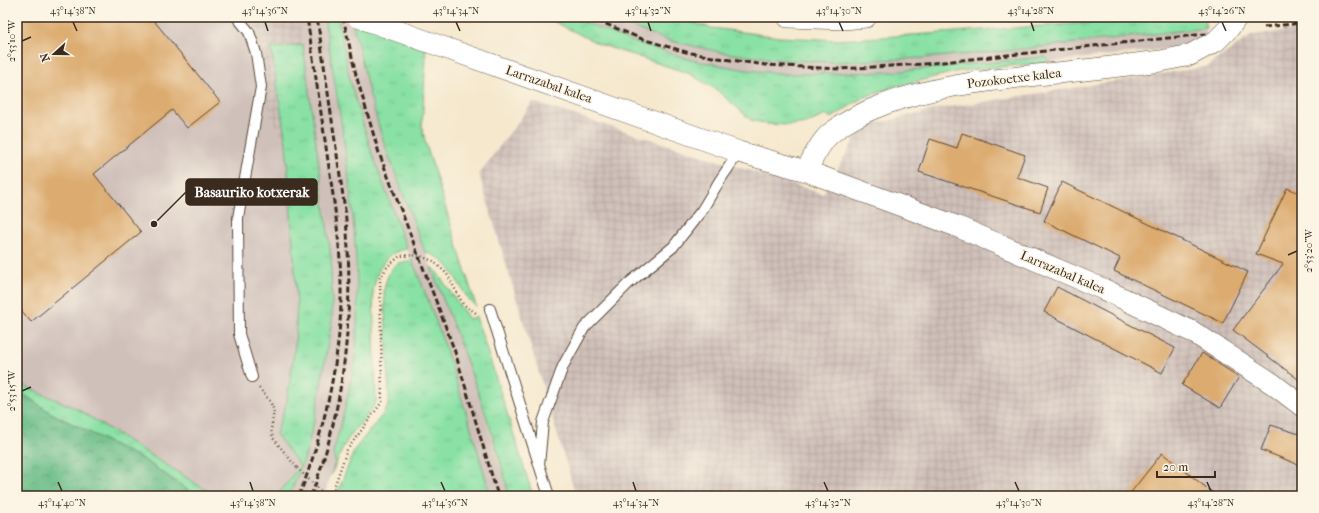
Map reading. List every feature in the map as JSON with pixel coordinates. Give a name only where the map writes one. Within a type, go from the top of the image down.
[{"type":"street","name":"Larrazabal kalea","points":[[358,17],[739,152],[806,171],[956,226],[1103,289],[1193,332],[1273,384],[1302,406]]},
{"type":"street","points":[[788,17],[843,19],[866,17]]},
{"type":"street","name":"Pozokoetxe kalea","points":[[806,171],[819,148],[830,134],[842,124],[870,110],[901,98],[931,90],[964,84],[1161,61],[1190,55],[1216,41],[1229,28],[1237,17]]},
{"type":"lane","points":[[237,17],[249,32],[256,53],[261,87],[238,218],[239,334],[252,378]]},
{"type":"lane","points":[[539,465],[543,422],[563,366],[584,328],[628,284],[673,247],[702,210],[739,152]]},
{"type":"lane","points":[[490,309],[549,496]]},
{"type":"path","points":[[330,496],[347,450],[382,402],[380,278],[388,266],[400,256],[418,255],[433,261],[447,274],[463,304],[475,313],[490,309]]},
{"type":"path","points":[[252,378],[270,401],[274,411],[271,429],[273,438],[297,468],[326,496]]},
{"type":"shaded area","points":[[17,17],[253,17],[270,118],[286,143],[297,304],[295,345],[287,401],[276,434],[300,466],[277,496],[216,496],[77,409],[23,385],[17,379]]},
{"type":"shaded area","points":[[253,17],[286,17],[300,22],[303,45],[271,48],[286,143],[270,118]]},
{"type":"shaded area","points":[[299,17],[324,17],[346,158],[355,232],[357,330],[350,388],[333,453],[335,462],[324,496],[289,496],[305,458],[317,408],[331,256]]},
{"type":"shaded area","points":[[338,17],[351,17],[357,49],[383,140],[471,371],[509,496],[491,496],[447,352],[372,153],[350,81]]},
{"type":"shaded area","points":[[572,17],[605,17],[667,40],[724,53],[783,60],[833,62],[923,58],[1005,51],[1206,28],[1206,37],[1200,42],[1175,48],[1049,62],[1046,57],[891,72],[788,74],[747,70],[692,60],[631,41]]},
{"type":"shaded area","points":[[1302,29],[1302,496],[576,496],[479,174],[533,102],[823,194],[862,127],[937,109],[1206,67],[1252,35]]},
{"type":"green space","points":[[324,17],[338,17],[350,81],[372,153],[407,249],[399,251],[387,258],[379,269],[373,291],[376,402],[349,437],[331,475],[335,462],[333,453],[352,376],[357,329],[357,290],[356,250],[348,172]]},
{"type":"green space","points":[[351,17],[393,17],[419,38],[425,46],[426,56],[422,126],[425,141],[476,306],[467,297],[450,269],[440,259],[425,252],[383,140],[369,92]]},
{"type":"green space","points":[[545,17],[572,17],[631,41],[692,60],[747,70],[788,74],[891,72],[1046,57],[1049,62],[959,71],[886,89],[862,98],[832,118],[826,115],[807,123],[791,125],[768,124],[751,120],[717,90],[688,73],[599,44]]},
{"type":"green space","points":[[605,17],[673,17],[712,28],[780,37],[838,40],[1175,17],[1203,17],[1206,28],[1005,51],[923,58],[833,62],[783,60],[724,53],[667,40]]},
{"type":"green space","points":[[303,45],[331,256],[332,319],[317,408],[305,458],[289,496],[277,496],[300,466],[276,434],[287,401],[295,345],[297,304],[286,143],[271,48]]},
{"type":"green space","points":[[412,260],[451,364],[491,496],[336,496],[355,449],[384,413],[388,405],[389,395],[384,290],[390,271],[399,263]]},
{"type":"green space","points":[[431,267],[436,271],[469,319],[476,317],[533,496],[509,496],[502,467],[484,409]]},
{"type":"green space","points":[[17,379],[23,385],[77,409],[216,496],[197,496],[144,460],[51,413],[17,390]]},
{"type":"green space","points":[[17,390],[51,413],[144,460],[197,496],[26,496],[17,490]]},
{"type":"building","points":[[17,17],[151,17],[220,102],[187,128],[172,110],[94,174],[141,232],[31,322],[17,305]]},
{"type":"building","points":[[962,133],[1025,155],[1017,177],[1048,188],[1040,212],[919,172],[930,139],[957,148]]},
{"type":"building","points":[[1062,182],[1248,272],[1223,323],[1114,271],[1120,258],[1044,221]]},
{"type":"building","points":[[1287,188],[1302,194],[1302,382],[1233,330],[1283,264],[1256,254]]},
{"type":"building","points":[[1057,287],[1175,348],[1162,373],[1044,312]]},
{"type":"building","points":[[1202,353],[1239,377],[1220,408],[1182,385]]},
{"type":"building","points":[[1271,425],[1302,435],[1302,466],[1261,450]]},
{"type":"building","points":[[1162,453],[1217,496],[1128,496]]},
{"type":"railway","points":[[299,496],[314,454],[331,389],[338,345],[341,302],[340,262],[336,221],[307,17]]},
{"type":"railway","points":[[311,496],[323,462],[340,391],[345,355],[349,283],[345,210],[317,17]]},
{"type":"railway","points":[[343,17],[356,75],[379,153],[455,352],[498,496]]},
{"type":"railway","points":[[589,17],[642,39],[686,52],[766,65],[839,69],[924,64],[1206,34]]},
{"type":"railway","points":[[1264,27],[1302,23]]},
{"type":"place","name":"Basauriko kotxerak","points":[[154,224]]}]
